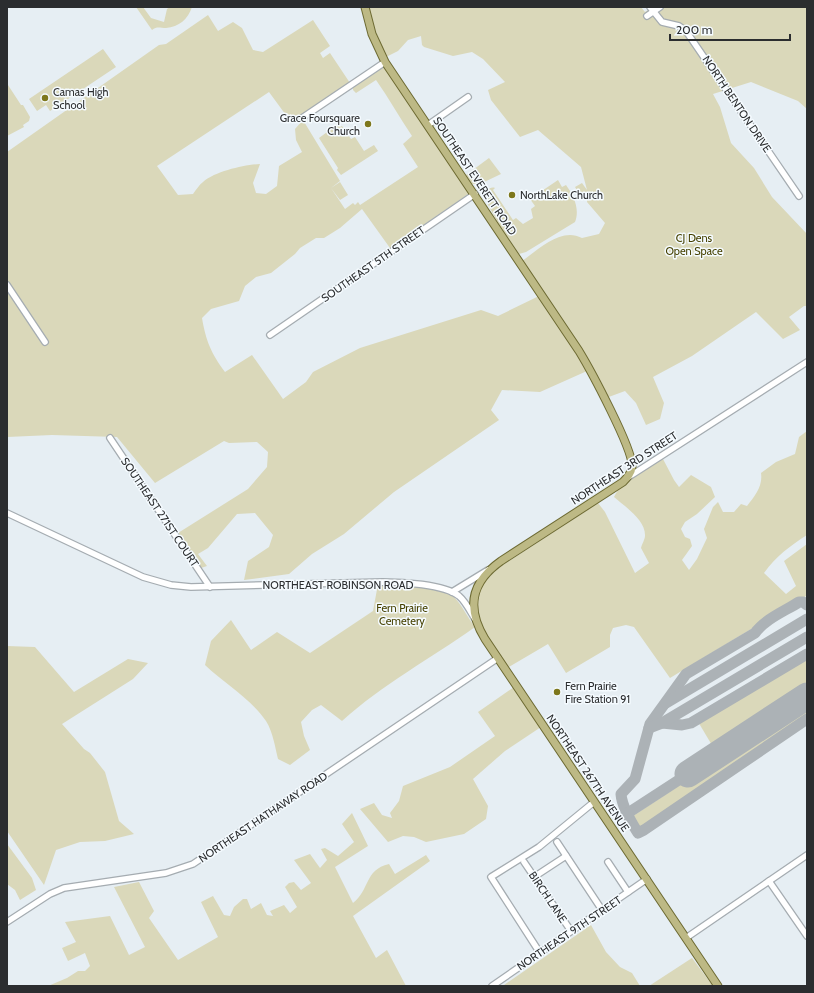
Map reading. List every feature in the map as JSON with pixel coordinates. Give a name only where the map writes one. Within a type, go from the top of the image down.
[{"type":"main road","name":"SOUTHEAST EVERETT ROAD","points":[[365,7],[372,34],[385,62],[579,351],[598,385],[630,454],[632,466],[627,478]]},
{"type":"main road","name":"NORTHEAST 3RD STREET","points":[[492,567],[627,478]]},
{"type":"main road","name":"NORTHEAST 267TH AVENUE","points":[[492,567],[480,582],[475,593],[473,606],[475,620],[479,630],[718,986]]},
{"type":"street","points":[[647,16],[652,9],[660,7]]},
{"type":"street","name":"NORTH BENTON DRIVE","points":[[652,9],[662,22],[679,26],[686,31],[799,196]]},
{"type":"street","points":[[302,118],[385,62]]},
{"type":"street","points":[[428,125],[468,97]]},
{"type":"street","name":"SOUTHEAST 5TH STREET","points":[[270,335],[475,194]]},
{"type":"street","points":[[7,286],[45,342]]},
{"type":"street","name":"NORTHEAST 3RD STREET","points":[[627,478],[807,362]]},
{"type":"street","name":"SOUTHEAST 271ST COURT","points":[[110,438],[210,587]]},
{"type":"street","name":"NORTHEAST ROBINSON ROAD","points":[[7,513],[143,577],[171,585],[210,587],[404,582],[452,592]]},
{"type":"street","name":"NORTHEAST 3RD STREET","points":[[452,592],[492,567]]},
{"type":"street","points":[[452,592],[462,598],[475,620]]},
{"type":"street","name":"NORTHEAST HATHAWAY ROAD","points":[[7,922],[50,894],[64,888],[166,873],[193,864],[498,658]]},
{"type":"street","points":[[540,953],[491,877],[539,847],[594,802]]},
{"type":"street","points":[[557,842],[602,910]]},
{"type":"street","points":[[686,938],[807,855]]},
{"type":"street","points":[[534,877],[566,856]]},
{"type":"street","name":"BIRCH LANE","points":[[524,862],[571,932]]},
{"type":"street","points":[[608,862],[628,892]]},
{"type":"street","name":"NORTHEAST 9TH STREET","points":[[492,986],[647,880]]},
{"type":"street","points":[[769,882],[807,936]]},
{"type":"green space","points":[[136,7],[143,7],[151,18],[164,22],[167,9],[170,7],[192,7],[185,19],[179,24],[152,30]]},
{"type":"green space","name":"CJ Dens Open Space","points":[[369,7],[641,7],[645,12],[653,7],[807,7],[807,109],[798,101],[751,82],[713,94],[720,107],[731,143],[754,168],[772,197],[807,234],[807,306],[804,306],[789,317],[800,330],[783,339],[756,312],[692,356],[653,377],[664,403],[660,419],[646,425],[636,403],[625,391],[606,398],[522,261],[558,237],[574,235],[582,238],[599,234],[605,223],[587,202],[588,193],[581,197],[575,187],[582,183],[587,190],[581,167],[538,130],[520,137],[491,100],[488,90],[505,82],[483,59],[472,52],[453,56],[424,47],[422,45],[421,36],[408,40],[398,51],[386,57],[372,22]]},
{"type":"green space","points":[[208,15],[218,31],[233,22],[242,28],[253,50],[263,52],[313,20],[330,46],[320,53],[323,58],[330,53],[350,83],[291,122],[269,92],[157,166],[178,195],[193,194],[203,182],[215,175],[238,167],[260,164],[253,183],[256,193],[266,194],[277,186],[279,166],[302,152],[296,140],[295,129],[303,120],[340,181],[331,188],[345,209],[353,203],[355,205],[358,202],[360,205],[418,167],[403,144],[412,136],[376,80],[356,93],[353,90],[353,86],[384,67],[470,193],[390,248],[362,209],[340,228],[324,238],[316,238],[300,248],[295,254],[271,273],[256,277],[245,286],[239,301],[211,309],[202,318],[207,340],[216,359],[225,372],[252,355],[283,399],[306,382],[313,372],[360,348],[481,310],[498,316],[539,296],[587,371],[540,392],[502,390],[491,410],[499,420],[394,492],[344,534],[312,554],[289,574],[244,580],[248,561],[269,547],[273,535],[255,513],[237,514],[208,548],[198,554],[207,566],[201,568],[178,533],[248,489],[267,467],[268,452],[257,442],[229,443],[224,441],[155,483],[117,437],[52,435],[7,437],[7,152],[159,45],[166,44]]},
{"type":"green space","points":[[103,49],[116,67],[50,111],[46,105],[37,111],[29,99]]},
{"type":"green space","points":[[8,85],[30,117],[29,121],[23,125],[24,127],[7,136]]},
{"type":"green space","points":[[338,124],[340,127],[342,126],[351,139],[355,137],[364,151],[374,145],[378,151],[341,175],[319,138]]},
{"type":"green space","points":[[489,158],[501,174],[480,184],[472,184],[466,175]]},
{"type":"green space","points":[[558,180],[562,187],[566,185],[574,198],[577,212],[575,222],[526,252],[519,254],[500,226],[483,196],[486,191],[495,188],[493,190],[513,220],[516,218],[523,224],[533,218],[531,209],[535,206],[530,199]]},
{"type":"green space","points":[[340,182],[348,195],[340,200],[331,188]]},
{"type":"green space","points":[[807,431],[807,535],[773,561],[764,573],[786,594],[796,586],[784,561],[807,544],[807,597],[806,596],[670,678],[634,627],[626,625],[613,628],[610,635],[610,647],[566,673],[548,644],[507,668],[483,630],[478,618],[476,607],[478,594],[485,582],[498,568],[598,503],[605,512],[635,573],[649,563],[641,548],[645,537],[644,530],[642,524],[634,514],[614,497],[629,480],[663,459],[679,487],[691,475],[711,487],[715,497],[697,514],[685,522],[681,529],[685,537],[690,539],[692,546],[682,560],[689,570],[697,559],[707,538],[704,529],[713,507],[718,502],[723,512],[734,512],[741,504],[747,506],[760,487],[761,473],[776,462],[795,454],[799,437]]},
{"type":"green space","name":"Fern Prairie Cemetery","points":[[378,584],[430,588],[448,594],[457,600],[475,627],[390,683],[342,721],[321,705],[312,710],[301,722],[304,736],[310,750],[290,765],[278,759],[272,735],[266,721],[260,713],[245,698],[205,665],[211,641],[231,620],[251,650],[277,632],[310,653],[373,611]]},
{"type":"green space","points":[[7,646],[35,647],[74,692],[128,659],[148,663],[133,679],[62,724],[84,749],[90,753],[105,772],[119,821],[134,834],[105,841],[80,842],[56,850],[44,885],[7,831]]},
{"type":"green space","points":[[807,655],[807,692],[716,752],[697,720]]},
{"type":"green space","points":[[514,687],[541,727],[505,751],[473,779],[488,806],[486,819],[464,834],[426,842],[414,837],[403,836],[388,842],[360,809],[374,803],[382,815],[392,818],[390,813],[399,801],[403,786],[450,767],[495,736],[478,712]]},
{"type":"green space","points":[[807,701],[807,717],[651,824],[641,829],[636,825],[633,816]]},
{"type":"green space","points":[[352,813],[368,846],[335,867],[353,903],[362,892],[371,876],[381,867],[389,864],[395,874],[426,855],[430,861],[353,916],[376,958],[387,950],[406,986],[48,986],[67,978],[78,971],[85,971],[90,966],[85,953],[68,961],[62,948],[76,942],[65,922],[110,916],[129,955],[145,947],[114,887],[139,882],[154,911],[149,918],[178,960],[218,937],[201,902],[213,896],[224,915],[230,916],[234,907],[243,899],[247,899],[251,909],[261,903],[267,915],[273,916],[270,911],[284,905],[290,913],[297,907],[285,887],[289,883],[294,882],[301,890],[311,883],[294,860],[310,854],[320,868],[327,860],[321,849],[325,848],[338,856],[354,842],[342,824]]},
{"type":"green space","points":[[7,844],[32,878],[36,890],[20,900],[15,890],[7,884]]},
{"type":"green space","points":[[591,925],[606,952],[620,967],[632,973],[640,986],[504,985]]},
{"type":"green space","points":[[692,958],[713,986],[649,986]]},
{"type":"taxiway","points":[[807,605],[803,602],[799,602],[770,619],[755,633],[686,674],[650,724],[635,779],[621,794],[625,809],[638,833],[807,719]]},
{"type":"taxiway","points":[[666,703],[807,619]]},
{"type":"taxiway","points":[[649,728],[662,723],[807,637]]},
{"type":"taxiway","points":[[662,723],[682,725],[691,723],[807,654]]},
{"type":"taxiway","points":[[628,813],[688,774]]},
{"type":"runway","points":[[688,774],[807,696]]},
{"type":"place","name":"Camas High School","points":[[45,98]]},
{"type":"place","name":"Grace Foursquare Church","points":[[368,124]]},
{"type":"place","name":"NorthLake Church","points":[[512,195]]},
{"type":"place","name":"Fern Prairie Fire Station 91","points":[[557,692]]}]
